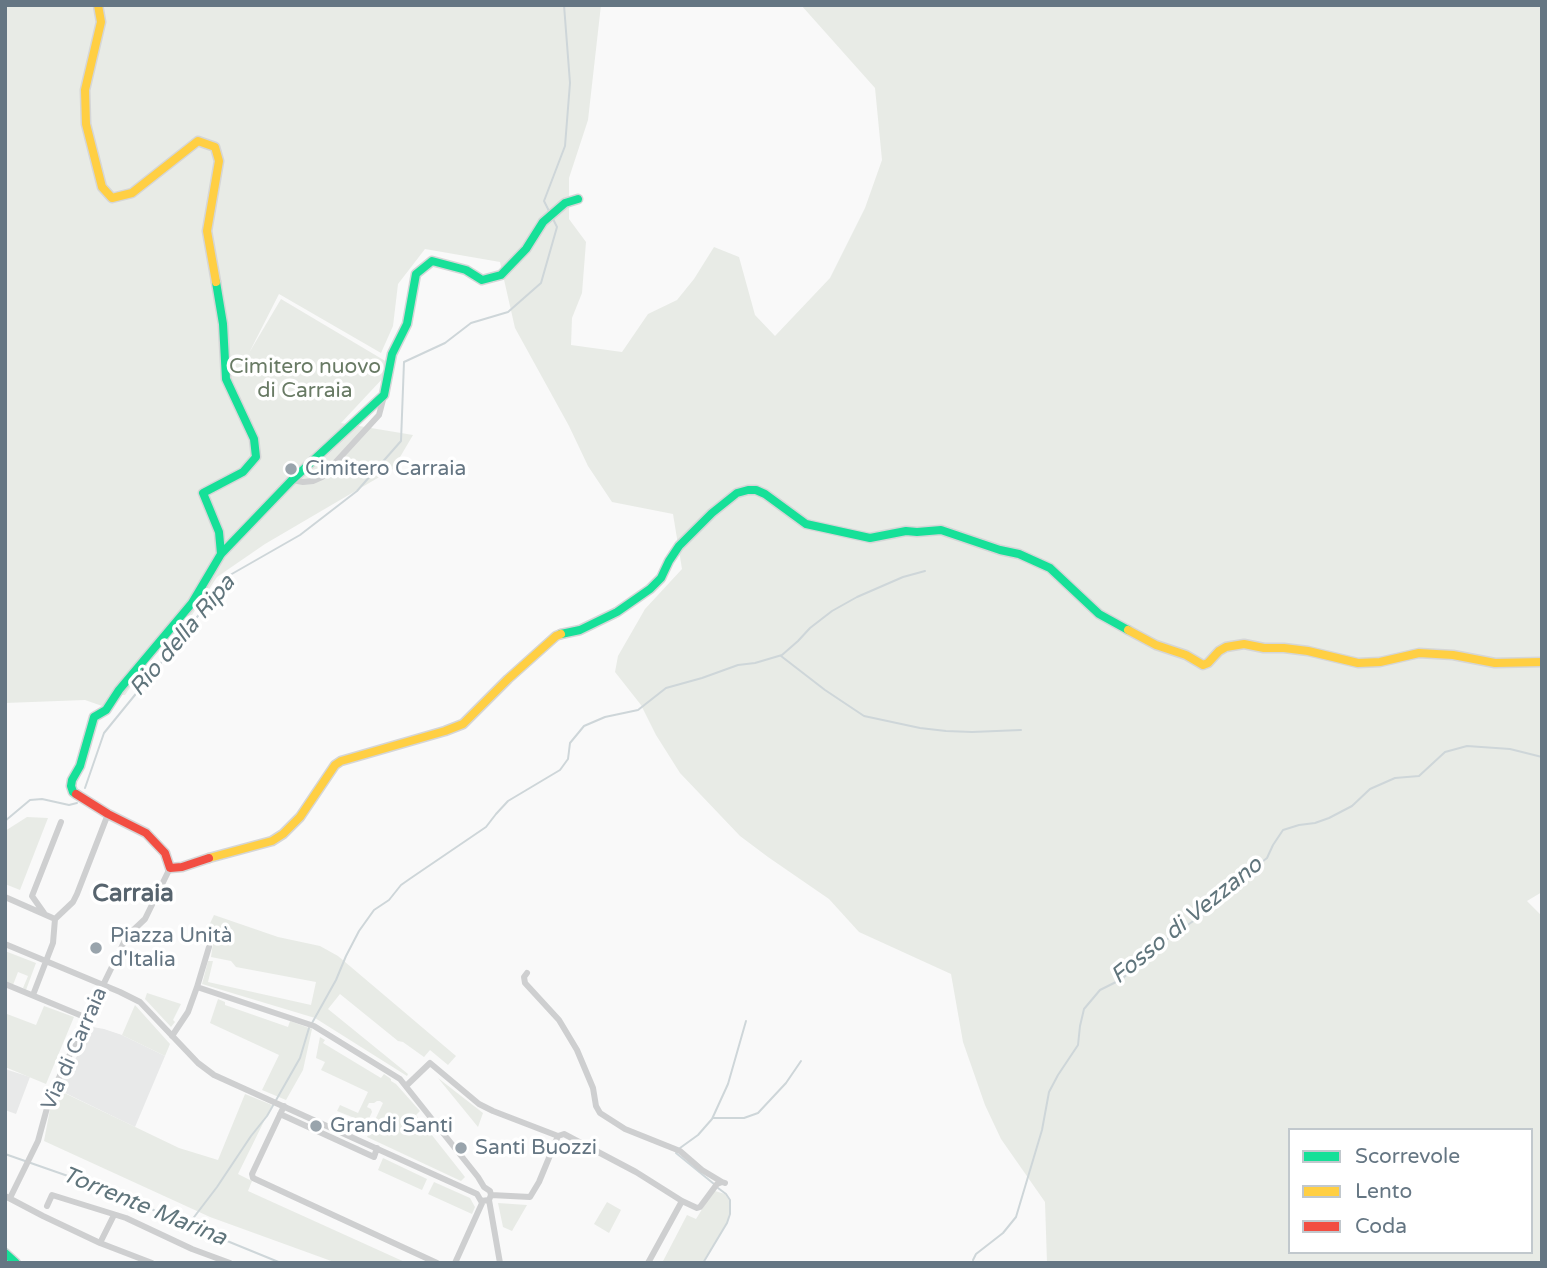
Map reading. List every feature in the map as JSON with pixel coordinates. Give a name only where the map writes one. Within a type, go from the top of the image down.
[{"type":"street","points":[[98,5],[100,30],[85,90],[86,124],[102,187],[112,198],[132,193],[198,141],[215,147],[219,161],[207,231],[223,324],[226,379],[254,439],[256,457],[243,472],[203,493],[219,532],[221,554]]},
{"type":"street","points":[[292,480],[303,482],[322,477],[379,415],[392,354],[407,324],[416,274],[432,261],[466,270],[482,280],[501,275],[526,249],[543,222],[565,202],[578,200]]},
{"type":"street","points":[[384,395],[292,480],[221,554],[192,603],[119,690],[106,710],[94,717],[80,765],[72,780],[72,789],[77,796],[146,833],[164,853],[170,868],[182,867],[272,841],[300,817],[335,765],[341,761],[463,724],[556,636],[580,630],[617,612],[650,589],[661,578],[679,546],[712,513],[737,493],[748,490],[765,494],[806,524],[870,538],[906,531],[941,530],[1027,557],[1050,568],[1099,614],[1120,627],[1156,646],[1186,655],[1203,665],[1226,647],[1244,644],[1308,651],[1358,663],[1380,662],[1419,653],[1453,655],[1495,663],[1542,662]]},
{"type":"street","points":[[331,443],[343,454]]},
{"type":"street","points":[[33,995],[54,937],[55,919],[68,908],[77,894],[108,814]]},
{"type":"street","points":[[22,904],[32,896],[61,822]]},
{"type":"street","name":"Via di Carraia","points":[[7,1197],[14,1189],[38,1141],[50,1097],[127,936],[145,919],[170,868]]},
{"type":"street","points":[[32,896],[44,913]]},
{"type":"street","points":[[5,897],[55,919]]},
{"type":"street","points":[[5,944],[140,1002],[205,1069],[477,1194],[478,1198],[530,1197],[558,1136]]},
{"type":"street","points":[[172,1036],[188,1012],[209,947]]},
{"type":"street","points":[[406,1086],[430,1063],[487,1108],[558,1136],[564,1134],[636,1172],[682,1201],[696,1208],[700,1207],[713,1188],[724,1182],[702,1170],[680,1151],[625,1129],[600,1113],[577,1050],[559,1020],[525,983],[527,973]]},
{"type":"street","points":[[5,984],[87,1018]]},
{"type":"street","points":[[197,987],[314,1026],[400,1079],[488,1189],[500,1263]]},
{"type":"street","points":[[281,1104],[280,1114],[252,1174],[253,1178],[437,1263]]},
{"type":"street","points":[[280,1114],[374,1157],[377,1149]]},
{"type":"street","points":[[477,1194],[484,1187]]},
{"type":"street","points":[[47,1206],[52,1195],[126,1218],[192,1249],[230,1263]]},
{"type":"street","points":[[7,1197],[100,1243],[152,1263]]},
{"type":"street","points":[[455,1263],[488,1199]]},
{"type":"street","points":[[648,1263],[682,1201]]},
{"type":"street","points":[[100,1243],[114,1215]]},
{"type":"street","points":[[5,1252],[16,1263]]},
{"type":"shaded area","points":[[87,1026],[122,1035],[165,1056],[135,1127],[57,1089],[64,1073],[67,1074],[77,1056],[73,1053]]},
{"type":"shaded area","points":[[5,1069],[30,1077],[16,1114],[5,1110]]},
{"type":"green space","name":"Cimitero nuovo di Carraia","points":[[5,5],[601,5],[588,120],[569,178],[569,219],[586,242],[582,293],[572,318],[571,345],[622,352],[648,314],[677,300],[714,247],[739,257],[755,315],[775,336],[830,278],[865,208],[882,160],[875,88],[801,5],[1542,5],[1542,892],[1527,901],[1542,916],[1542,1263],[1047,1263],[1045,1202],[1001,1139],[985,1105],[963,1042],[951,974],[859,932],[829,899],[740,836],[680,773],[641,705],[615,672],[618,656],[645,609],[682,569],[673,514],[612,502],[588,466],[515,328],[500,262],[425,249],[398,284],[393,326],[381,353],[279,294],[249,353],[281,299],[387,362],[384,377],[341,423],[413,435],[393,469],[265,544],[217,577],[188,621],[146,664],[125,695],[109,695],[105,707],[85,700],[5,703]]},
{"type":"green space","points":[[27,817],[48,818],[20,890],[5,884],[5,831]]},
{"type":"green space","points":[[214,915],[278,937],[320,946],[338,956],[456,1056],[448,1065],[430,1050],[424,1057],[398,1041],[340,994],[328,1009],[408,1074],[407,1076],[315,1018],[202,984],[208,961],[213,961],[208,982],[311,1005],[316,982],[236,967],[231,961],[211,957],[213,943],[202,940]]},
{"type":"green space","points":[[5,951],[36,963],[26,990],[23,988],[28,976],[18,972],[13,985],[5,982]]},
{"type":"green space","points":[[147,993],[181,1004],[171,1027],[145,999]]},
{"type":"green space","points":[[218,999],[225,1002],[225,1005],[288,1027],[290,1021],[312,1029],[303,1070],[286,1100],[262,1090],[279,1055],[210,1023]]},
{"type":"green space","points":[[135,1005],[170,1044],[165,1056],[122,1035]]},
{"type":"green space","points":[[44,1006],[74,1017],[46,1084],[5,1067],[7,1014],[36,1025]]},
{"type":"green space","points":[[320,1037],[325,1040],[323,1043],[381,1078],[384,1074],[391,1079],[420,1111],[416,1115],[465,1177],[461,1181],[367,1137],[383,1103],[380,1101],[369,1103],[367,1107],[372,1112],[367,1123],[337,1111],[340,1105],[358,1113],[368,1092],[321,1070],[325,1062],[316,1058]]},
{"type":"green space","points":[[438,1078],[483,1113],[478,1127]]},
{"type":"green space","points":[[54,1088],[179,1148],[218,1160],[245,1094],[272,1105],[238,1174],[252,1181],[248,1191],[407,1263],[334,1262],[210,1217],[44,1141]]},
{"type":"green space","points":[[383,1158],[427,1179],[422,1190],[378,1170]]},
{"type":"green space","points":[[434,1182],[470,1198],[475,1207],[472,1214],[428,1194]]},
{"type":"green space","points":[[715,1191],[725,1194],[730,1209],[727,1224],[702,1263],[662,1263],[687,1215],[696,1219]]},
{"type":"green space","points":[[607,1202],[621,1210],[609,1233],[594,1224]]},
{"type":"green space","points":[[498,1203],[527,1205],[512,1231],[503,1227]]},
{"type":"waterway","name":"Rio della Ripa","points":[[549,211],[544,201],[565,146],[570,83],[564,5]]},
{"type":"waterway","name":"Rio della Ripa","points":[[85,788],[104,733],[230,575],[300,535],[357,491],[401,441],[404,362],[445,343],[471,323],[508,312],[541,283],[557,227],[553,219]]},
{"type":"waterway","points":[[312,1023],[359,931],[374,910],[389,900],[401,885],[486,827],[508,801],[560,770],[568,759],[570,743],[584,726],[605,717],[638,710],[666,688],[738,665],[782,655],[832,611],[903,577],[925,571]]},
{"type":"waterway","points":[[781,656],[864,716],[946,731],[1021,730]]},
{"type":"waterway","name":"Fosso di Vezzano","points":[[973,1260],[976,1254],[1003,1233],[1016,1217],[1042,1130],[1049,1092],[1078,1045],[1084,1009],[1100,990],[1122,979],[1166,940],[1212,908],[1230,887],[1267,858],[1283,830],[1329,818],[1352,806],[1370,789],[1395,778],[1419,776],[1445,752],[1467,746],[1510,749],[1542,757]]},
{"type":"waterway","name":"Rio della Ripa","points":[[5,821],[30,800],[42,799],[69,805],[77,803]]},
{"type":"waterway","points":[[680,1148],[698,1135],[712,1119],[728,1084],[746,1021]]},
{"type":"waterway","points":[[188,1225],[267,1116],[300,1058],[309,1028]]},
{"type":"waterway","points":[[713,1118],[744,1118],[758,1113],[786,1083],[801,1061]]},
{"type":"waterway","points":[[677,1152],[714,1184]]},
{"type":"waterway","name":"Torrente Marina","points":[[5,1154],[108,1190],[281,1263]]},
{"type":"waterway","points":[[703,1263],[730,1214],[730,1200],[718,1188]]},
{"type":"traffic: fast","points":[[76,794],[71,786],[72,780],[80,766],[94,717],[106,710],[119,690],[192,603],[221,554],[292,480],[384,395],[392,354],[407,324],[416,274],[432,261],[466,270],[482,280],[501,275],[526,249],[543,222],[565,203],[578,199]]},
{"type":"traffic: fast","points":[[216,282],[223,324],[226,379],[254,439],[256,457],[243,472],[203,493],[219,532],[221,554]]},
{"type":"traffic: fast","points":[[561,634],[580,630],[617,612],[650,589],[661,578],[679,546],[712,513],[737,493],[748,490],[765,494],[806,524],[870,538],[906,531],[941,530],[1019,554],[1050,568],[1099,614],[1128,630]]},
{"type":"traffic: fast","points":[[5,1253],[16,1263]]},
{"type":"traffic: slow","points":[[98,5],[101,22],[85,90],[86,124],[102,187],[112,198],[132,193],[198,141],[215,147],[219,161],[207,231],[216,282]]},
{"type":"traffic: slow","points":[[1128,630],[1203,665],[1226,647],[1244,644],[1308,651],[1358,663],[1380,662],[1419,653],[1453,655],[1495,663],[1542,662]]},
{"type":"traffic: slow","points":[[209,858],[272,841],[283,834],[300,817],[335,765],[341,761],[463,724],[508,679],[561,634]]},
{"type":"traffic: jam","points":[[76,794],[146,833],[165,853],[170,868],[209,858]]},
{"type":"place","name":"Cimitero Carraia","points":[[291,469]]},
{"type":"place","name":"Piazza Unità d'Italia","points":[[96,948]]},
{"type":"place","name":"Grandi Santi","points":[[316,1126]]},
{"type":"place","name":"Santi Buozzi","points":[[461,1148]]},
{"type":"district","name":"Carraia","points":[[133,895]]}]
